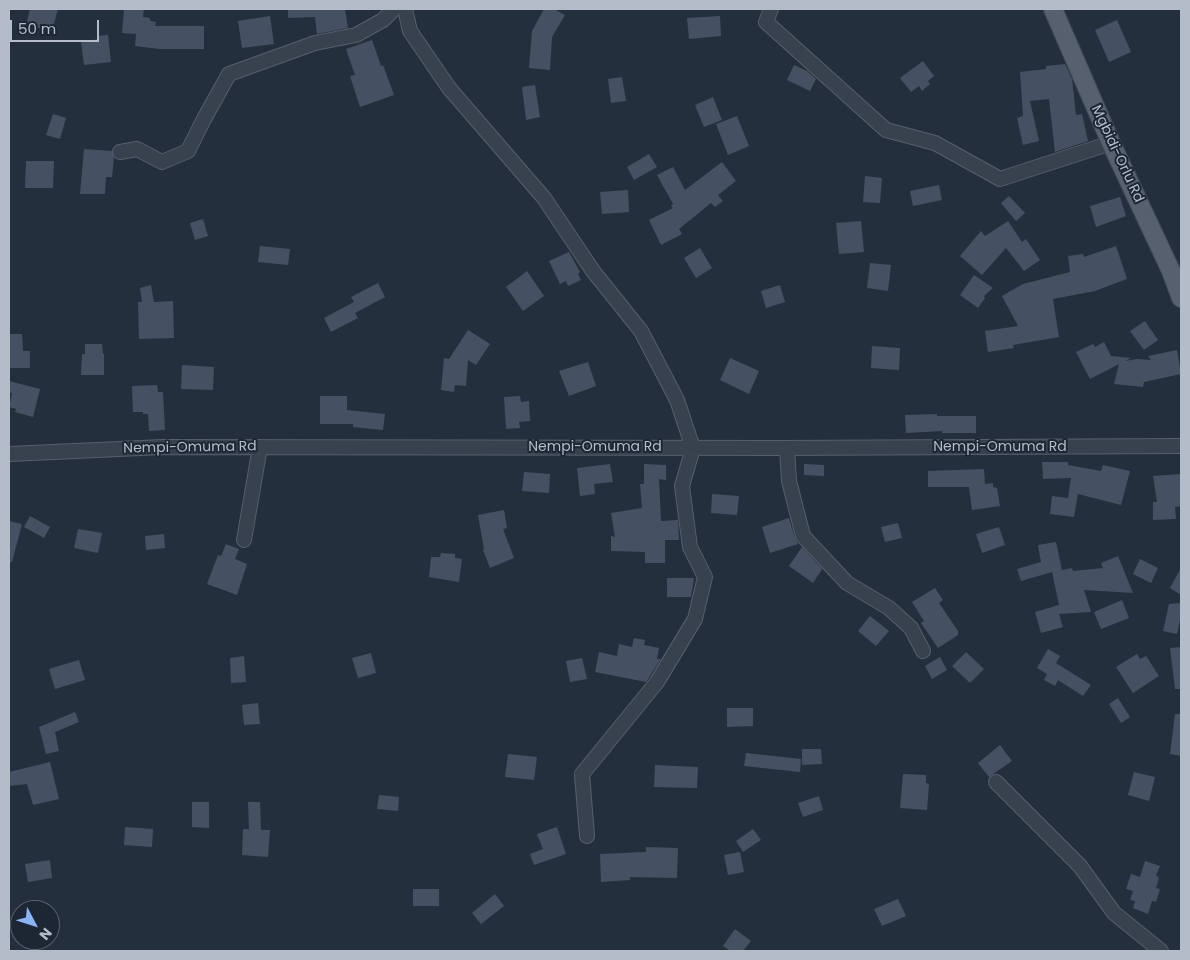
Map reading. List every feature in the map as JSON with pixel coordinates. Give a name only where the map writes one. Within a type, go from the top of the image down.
[{"type":"main road","name":"Mgbidi-Orlu Rd","points":[[1057,14],[1111,143],[1181,298]]},
{"type":"street","points":[[120,152],[137,149],[162,162],[188,151],[229,74],[315,44],[356,35],[383,20],[394,9]]},
{"type":"street","points":[[405,9],[410,31],[449,88],[544,198],[593,271],[641,331],[677,400],[692,448],[682,486],[690,548],[705,577],[695,619],[657,682],[582,774],[587,836]]},
{"type":"street","points":[[771,9],[766,22],[886,130],[935,143],[1000,179],[1111,143]]},
{"type":"street","name":"Nempi-Omuma Rd","points":[[9,454],[164,447],[787,448],[1181,446]]},
{"type":"street","points":[[244,540],[260,447]]},
{"type":"street","points":[[787,448],[789,481],[803,536],[847,583],[889,608],[911,628],[922,651]]},
{"type":"street","points":[[996,782],[1080,866],[1114,914],[1161,951]]},
{"type":"building","points":[[30,9],[58,9],[52,31],[26,25]]},
{"type":"building","points":[[124,9],[144,9],[143,17],[150,18],[150,21],[156,22],[155,26],[204,26],[204,49],[160,49],[135,46],[136,34],[122,33]]},
{"type":"building","points":[[288,9],[345,9],[348,28],[317,34],[315,17],[288,18]]},
{"type":"building","points":[[544,9],[554,9],[565,15],[552,37],[550,70],[529,68],[532,31]]},
{"type":"building","points":[[270,16],[274,44],[242,48],[238,21]]},
{"type":"building","points":[[720,16],[721,36],[689,39],[687,18]]},
{"type":"building","points":[[1117,20],[1131,52],[1109,62],[1095,30]]},
{"type":"building","points":[[108,35],[111,62],[84,65],[81,42],[99,39],[98,36]]},
{"type":"building","points":[[372,40],[394,95],[360,107],[350,76],[355,75],[346,49]]},
{"type":"building","points":[[923,61],[934,76],[928,81],[930,84],[922,91],[919,86],[911,92],[900,78]]},
{"type":"building","points":[[1065,64],[1072,79],[1076,115],[1082,114],[1088,141],[1055,152],[1049,99],[1030,101],[1039,141],[1023,145],[1017,118],[1023,116],[1020,72],[1046,69],[1046,66]]},
{"type":"building","points":[[794,65],[807,71],[816,79],[810,91],[787,80]]},
{"type":"building","points":[[622,77],[626,101],[611,103],[608,79]]},
{"type":"building","points":[[535,85],[540,117],[526,120],[522,87]]},
{"type":"building","points":[[713,97],[722,120],[704,127],[695,105]]},
{"type":"building","points":[[53,114],[66,118],[60,139],[46,135]]},
{"type":"building","points":[[737,116],[749,146],[728,155],[716,124]]},
{"type":"building","points":[[84,149],[112,151],[114,158],[112,177],[106,177],[105,194],[80,194]]},
{"type":"building","points":[[649,154],[657,167],[634,180],[627,167]]},
{"type":"building","points":[[26,161],[54,161],[53,188],[25,188]]},
{"type":"building","points":[[722,162],[736,181],[718,195],[723,201],[715,207],[711,203],[679,229],[682,234],[661,245],[649,220],[673,208],[671,206],[673,204],[657,175],[673,167],[685,190]]},
{"type":"building","points":[[865,176],[882,178],[880,203],[863,202]]},
{"type":"building","points":[[939,185],[942,200],[913,206],[910,191]]},
{"type":"building","points":[[628,190],[629,212],[602,214],[600,192]]},
{"type":"building","points":[[1009,196],[1025,213],[1016,221],[1001,203]]},
{"type":"building","points":[[1120,197],[1126,216],[1096,227],[1090,206]]},
{"type":"building","points":[[203,219],[208,236],[195,240],[190,223]]},
{"type":"building","points":[[861,221],[864,252],[839,254],[836,223]]},
{"type":"building","points":[[1008,221],[1022,242],[1026,239],[1040,260],[1024,271],[1006,248],[982,275],[960,256],[981,231],[985,236]]},
{"type":"building","points":[[260,246],[290,249],[288,265],[258,262]]},
{"type":"building","points":[[1116,246],[1127,279],[1095,291],[1053,299],[1059,337],[1013,345],[1014,348],[988,352],[985,331],[1018,326],[1002,296],[1023,284],[1070,272],[1068,256],[1083,254],[1084,257]]},
{"type":"building","points":[[700,248],[712,268],[696,278],[684,258]]},
{"type":"building","points":[[569,252],[580,272],[578,274],[581,280],[568,286],[566,281],[560,284],[549,261]]},
{"type":"building","points":[[870,263],[891,265],[888,291],[867,288]]},
{"type":"building","points":[[527,271],[544,296],[523,311],[506,287]]},
{"type":"building","points":[[974,275],[993,288],[984,296],[985,298],[978,308],[960,295]]},
{"type":"building","points":[[378,283],[385,297],[355,313],[358,318],[331,332],[324,318],[354,302],[351,297]]},
{"type":"building","points":[[151,285],[154,302],[173,301],[174,338],[139,339],[138,302],[142,302],[140,288]]},
{"type":"building","points":[[780,285],[785,302],[766,308],[761,291]]},
{"type":"building","points":[[1145,321],[1158,340],[1144,350],[1130,331]]},
{"type":"building","points":[[468,330],[490,344],[476,365],[468,360],[466,386],[455,385],[454,392],[441,390],[444,358],[449,359]]},
{"type":"building","points":[[9,334],[22,334],[23,351],[30,351],[30,368],[9,368]]},
{"type":"building","points":[[1104,342],[1111,356],[1131,358],[1125,361],[1137,359],[1151,360],[1148,356],[1177,350],[1181,374],[1144,382],[1143,387],[1114,384],[1119,364],[1090,379],[1076,352],[1093,344],[1095,347]]},
{"type":"building","points":[[85,344],[102,344],[104,375],[81,375],[82,354],[85,354]]},
{"type":"building","points":[[872,346],[900,348],[899,370],[871,368]]},
{"type":"building","points":[[730,358],[759,371],[749,394],[720,380]]},
{"type":"building","points":[[588,362],[596,386],[569,396],[559,371]]},
{"type":"building","points":[[182,365],[214,367],[213,390],[181,389]]},
{"type":"building","points":[[9,381],[40,389],[33,417],[15,412],[16,409],[9,407],[12,393],[9,392]]},
{"type":"building","points":[[157,385],[158,392],[163,392],[165,430],[149,431],[148,414],[133,412],[132,386]]},
{"type":"building","points":[[320,396],[347,396],[347,410],[385,414],[383,430],[353,427],[353,424],[320,424]]},
{"type":"building","points":[[520,396],[521,402],[529,401],[530,421],[519,422],[520,428],[506,429],[504,397]]},
{"type":"building","points":[[937,414],[937,416],[976,416],[976,433],[942,433],[942,431],[906,433],[905,415]]},
{"type":"building","points":[[1042,462],[1068,462],[1068,465],[1101,471],[1103,465],[1130,471],[1121,505],[1078,494],[1074,517],[1050,514],[1052,496],[1068,498],[1071,478],[1043,479]]},
{"type":"building","points":[[610,464],[613,482],[594,484],[595,494],[580,496],[577,468]]},
{"type":"building","points":[[644,464],[666,465],[666,480],[659,479],[661,521],[678,520],[679,540],[665,540],[665,563],[645,563],[645,552],[611,551],[611,536],[615,537],[611,513],[642,508],[640,484],[644,484]]},
{"type":"building","points":[[804,464],[824,465],[824,476],[804,475]]},
{"type":"building","points":[[984,469],[985,484],[993,483],[993,487],[997,488],[1000,506],[972,510],[969,487],[928,487],[928,471]]},
{"type":"building","points":[[524,472],[550,474],[549,493],[522,491]]},
{"type":"building","points":[[1181,474],[1181,506],[1175,507],[1176,519],[1153,520],[1153,502],[1157,502],[1153,476]]},
{"type":"building","points":[[712,494],[739,496],[737,515],[711,513]]},
{"type":"building","points":[[504,510],[507,528],[503,529],[514,558],[490,568],[483,550],[478,515]]},
{"type":"building","points":[[30,516],[50,527],[44,538],[24,527]]},
{"type":"building","points":[[789,518],[798,544],[770,553],[762,527]]},
{"type":"building","points":[[9,521],[22,524],[12,562],[9,562]]},
{"type":"building","points":[[898,523],[902,538],[885,542],[881,527]]},
{"type":"building","points":[[999,527],[1005,545],[982,553],[976,534]]},
{"type":"building","points":[[78,529],[102,533],[98,553],[74,548]]},
{"type":"building","points":[[164,534],[165,548],[146,550],[145,536]]},
{"type":"building","points":[[1056,542],[1062,570],[1072,568],[1073,571],[1103,568],[1101,563],[1118,556],[1133,593],[1084,590],[1091,612],[1059,614],[1063,627],[1041,633],[1035,612],[1059,605],[1052,572],[1021,581],[1017,569],[1041,562],[1038,545]]},
{"type":"building","points":[[226,544],[239,549],[235,559],[247,564],[237,595],[207,584],[218,555],[221,556]]},
{"type":"building","points":[[802,547],[822,569],[813,583],[789,566]]},
{"type":"building","points":[[441,553],[455,554],[455,558],[462,559],[459,582],[429,577],[431,557],[440,557]]},
{"type":"building","points":[[1140,559],[1158,568],[1151,583],[1133,574]]},
{"type":"building","points":[[1181,568],[1181,595],[1170,588]]},
{"type":"building","points":[[667,578],[694,578],[691,597],[667,597]]},
{"type":"building","points":[[935,588],[943,600],[939,603],[958,631],[958,635],[938,648],[921,623],[924,621],[912,602]]},
{"type":"building","points":[[1122,600],[1129,618],[1101,629],[1094,612]]},
{"type":"building","points":[[1181,603],[1181,615],[1177,634],[1163,631],[1169,604]]},
{"type":"building","points":[[870,616],[889,631],[876,646],[858,631]]},
{"type":"building","points":[[634,638],[645,640],[644,645],[659,648],[657,659],[661,659],[646,682],[595,672],[599,652],[617,656],[619,644],[632,647]]},
{"type":"building","points":[[1181,647],[1181,689],[1175,689],[1170,648]]},
{"type":"building","points":[[1048,649],[1060,656],[1056,663],[1091,685],[1083,696],[1058,680],[1055,686],[1044,680],[1047,674],[1037,668]]},
{"type":"building","points":[[966,652],[984,669],[970,683],[952,666]]},
{"type":"building","points":[[371,653],[376,673],[358,678],[352,658]]},
{"type":"building","points":[[1137,654],[1140,659],[1146,656],[1159,676],[1133,693],[1116,667]]},
{"type":"building","points":[[244,656],[246,682],[231,683],[230,658]]},
{"type":"building","points":[[940,657],[947,670],[932,679],[925,666]]},
{"type":"building","points":[[582,658],[587,679],[570,682],[566,661]]},
{"type":"building","points":[[79,660],[85,680],[55,689],[49,669]]},
{"type":"building","points":[[1118,698],[1130,717],[1121,723],[1109,704]]},
{"type":"building","points":[[258,703],[260,724],[244,725],[242,705]]},
{"type":"building","points":[[727,708],[753,708],[753,726],[727,727]]},
{"type":"building","points":[[75,712],[79,722],[55,732],[59,751],[46,754],[39,727]]},
{"type":"building","points":[[1175,714],[1181,714],[1181,756],[1170,754]]},
{"type":"building","points":[[1000,745],[1012,761],[989,777],[978,763]]},
{"type":"building","points":[[802,749],[821,749],[822,764],[802,765]]},
{"type":"building","points":[[746,753],[801,759],[800,772],[744,766]]},
{"type":"building","points":[[508,754],[537,757],[534,780],[505,777]]},
{"type":"building","points":[[50,762],[59,799],[33,805],[27,784],[9,786],[9,772]]},
{"type":"building","points":[[655,765],[698,767],[697,788],[654,787]]},
{"type":"building","points":[[1134,772],[1155,777],[1149,801],[1128,795]]},
{"type":"building","points":[[903,774],[926,775],[926,783],[929,784],[927,810],[900,808]]},
{"type":"building","points":[[379,795],[399,797],[398,811],[377,809]]},
{"type":"building","points":[[819,796],[823,810],[803,817],[798,803]]},
{"type":"building","points":[[192,802],[209,802],[209,828],[192,827]]},
{"type":"building","points":[[248,802],[260,802],[261,830],[270,830],[268,857],[242,855],[243,829],[249,829]]},
{"type":"building","points":[[125,827],[153,829],[152,847],[124,845]]},
{"type":"building","points":[[557,827],[566,854],[534,865],[530,854],[543,849],[537,834]]},
{"type":"building","points":[[753,829],[761,840],[743,852],[736,841]]},
{"type":"building","points":[[646,847],[678,848],[677,878],[630,877],[630,880],[601,882],[600,854],[646,852]]},
{"type":"building","points":[[740,852],[744,872],[728,875],[724,855]]},
{"type":"building","points":[[50,860],[52,878],[28,882],[25,864]]},
{"type":"building","points":[[1145,861],[1160,866],[1156,875],[1159,878],[1156,888],[1160,889],[1156,902],[1152,901],[1148,914],[1133,908],[1135,901],[1130,900],[1133,891],[1126,889],[1131,874],[1140,877]]},
{"type":"building","points":[[413,889],[439,889],[439,906],[413,906]]},
{"type":"building","points":[[495,894],[504,906],[481,924],[472,913]]},
{"type":"building","points":[[898,899],[906,916],[882,926],[874,909]]},
{"type":"building","points":[[735,929],[751,941],[743,951],[730,951],[723,946]]}]
